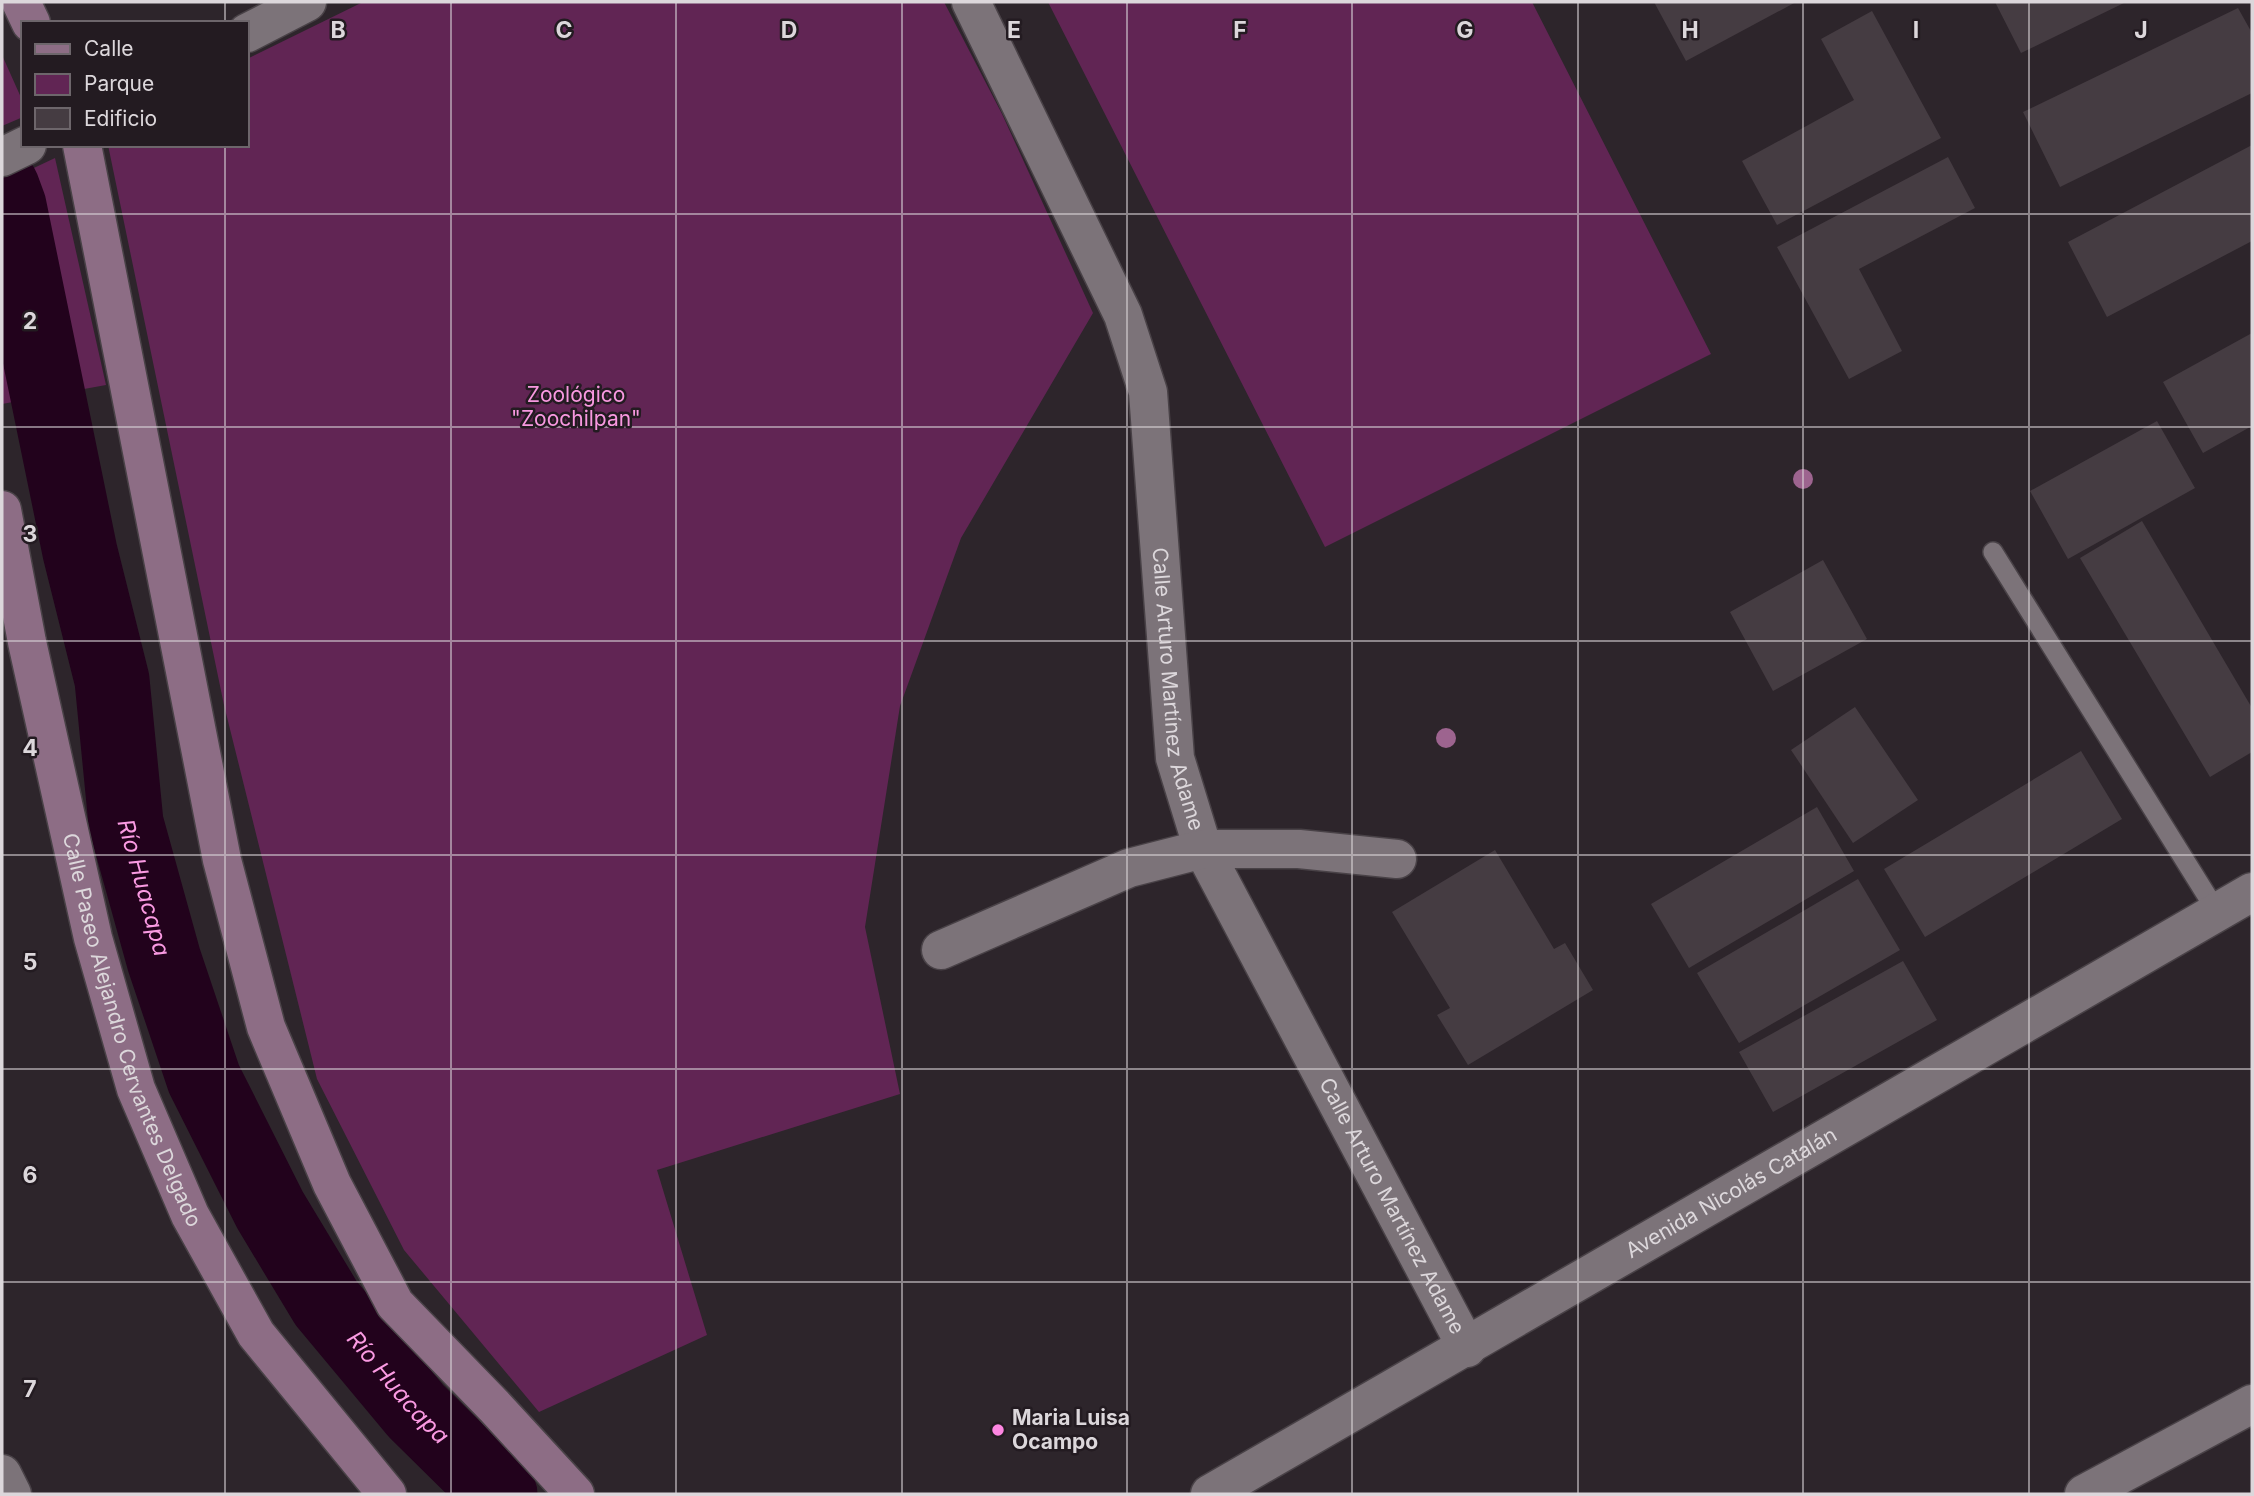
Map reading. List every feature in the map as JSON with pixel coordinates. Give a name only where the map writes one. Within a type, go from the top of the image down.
[{"type":"main road","points":[[22,2],[30,21]]},
{"type":"main road","points":[[82,147],[222,860],[266,1027],[332,1184],[396,1304],[575,1494]]},
{"type":"main road","name":"Calle Paseo Alejandro Cervantes Delgado","points":[[2,510],[27,642],[93,938],[136,1089],[190,1215],[256,1334],[387,1494]]},
{"type":"street","points":[[248,32],[307,2]]},
{"type":"street","name":"Calle Arturo Martínez Adame","points":[[971,2],[1123,315],[1148,392],[1175,758],[1203,849],[1467,1348]]},
{"type":"street","points":[[2,157],[23,147]]},
{"type":"street","points":[[941,950],[1129,868],[1203,849],[1300,849],[1397,859]]},
{"type":"street","name":"Avenida Nicolás Catalán","points":[[1210,1494],[1467,1348],[2252,892]]},
{"type":"street","points":[[2084,1494],[2252,1404]]},
{"type":"street","points":[[2,1474],[12,1494]]},
{"type":"lane","points":[[1993,552],[2217,912]]},
{"type":"green space","name":"Zoológico \"Zoochilpan\"","points":[[363,2],[944,2],[1002,114],[1093,313],[961,538],[900,706],[865,927],[900,1094],[657,1170],[707,1335],[539,1412],[404,1250],[317,1079],[224,705],[108,147],[248,147],[248,59]]},
{"type":"green space","points":[[1048,2],[1532,2],[1711,354],[1325,547]]},
{"type":"green space","points":[[2,55],[21,98],[21,118],[2,126]]},
{"type":"green space","points":[[55,158],[106,385],[2,404],[2,183]]},
{"type":"building","points":[[1654,2],[1796,2],[1686,61]]},
{"type":"building","points":[[1995,2],[2126,2],[2021,53]]},
{"type":"building","points":[[2238,8],[2252,33],[2252,93],[2060,187],[2023,112]]},
{"type":"building","points":[[1872,11],[1941,138],[1777,225],[1742,161],[1854,100],[1821,39]]},
{"type":"building","points":[[2252,145],[2252,241],[2107,317],[2068,242]]},
{"type":"building","points":[[1948,157],[1975,208],[1859,269],[1902,351],[1849,379],[1777,247]]},
{"type":"building","points":[[2252,333],[2252,426],[2203,453],[2163,382]]},
{"type":"building","points":[[2157,421],[2195,488],[2068,559],[2030,491]]},
{"type":"building","points":[[2142,521],[2252,708],[2252,752],[2210,777],[2080,558]]},
{"type":"building","points":[[1823,560],[1867,639],[1773,691],[1730,612]]},
{"type":"building","points":[[1855,707],[1918,800],[1853,843],[1791,750]]},
{"type":"building","points":[[2081,751],[2122,819],[1925,937],[1884,869]]},
{"type":"building","points":[[1817,807],[1854,871],[1689,968],[1651,904]]},
{"type":"building","points":[[1495,850],[1554,949],[1565,943],[1593,990],[1468,1065],[1437,1015],[1450,1008],[1392,912]]},
{"type":"building","points":[[1858,879],[1900,950],[1739,1043],[1697,973]]},
{"type":"building","points":[[1903,961],[1937,1020],[1773,1112],[1739,1052]]},
{"type":"waterway","name":"Río Huacapa","points":[[2,187],[9,206],[80,552],[112,680],[126,823],[164,960],[204,1079],[270,1210],[326,1303],[416,1411],[500,1494]]},
{"type":"place","name":"Maria Luisa Ocampo","points":[[998,1430]]}]
